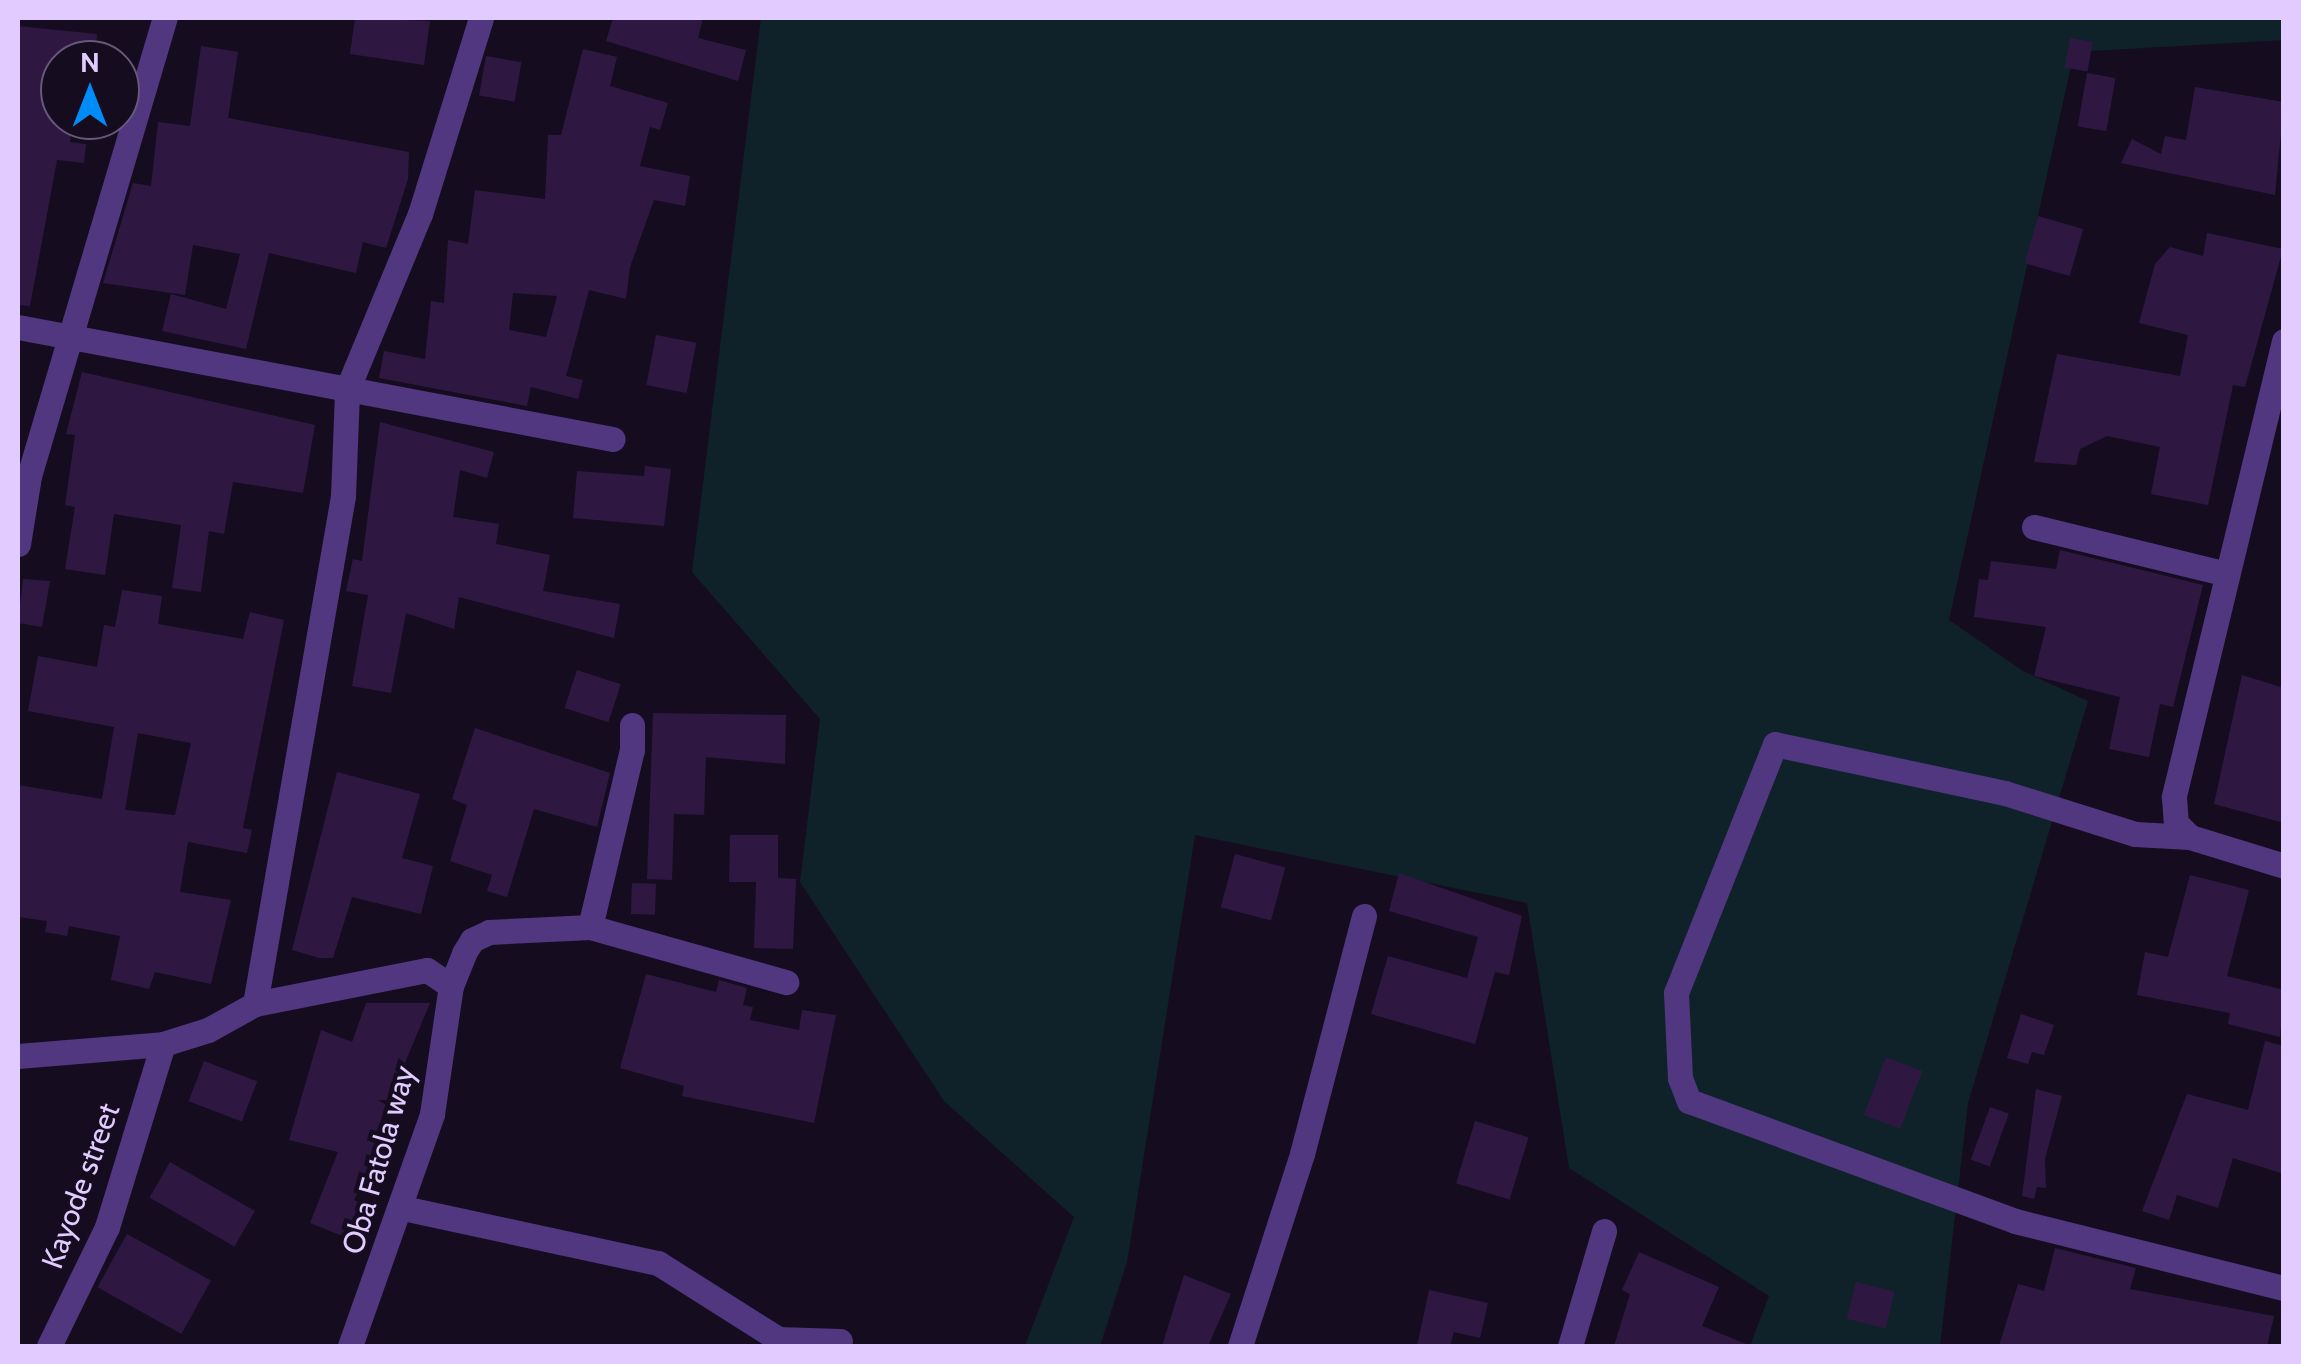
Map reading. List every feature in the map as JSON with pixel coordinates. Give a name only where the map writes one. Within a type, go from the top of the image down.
[{"type":"street","points":[[18,544],[29,476],[165,18]]},
{"type":"street","points":[[254,1004],[343,496],[347,390],[420,214],[482,18]]},
{"type":"street","points":[[18,327],[613,440]]},
{"type":"street","points":[[2190,836],[2176,823],[2174,798],[2223,573],[2284,341]]},
{"type":"street","points":[[2034,527],[2223,573]]},
{"type":"street","points":[[590,927],[632,750],[632,724]]},
{"type":"street","points":[[2284,866],[2190,836],[2135,834],[2006,793],[1775,744],[1676,992],[1680,1078],[1690,1101],[2015,1221],[2284,1288]]},
{"type":"street","points":[[1240,1346],[1302,1154],[1364,916]]},
{"type":"street","name":"Oba Fatola way","points":[[350,1346],[403,1208],[432,1114],[451,986],[472,940],[489,932],[590,927],[786,982]]},
{"type":"street","points":[[18,1056],[163,1044],[208,1030],[254,1004],[427,970],[451,986]]},
{"type":"street","name":"Kayode street","points":[[49,1346],[108,1227],[163,1044]]},
{"type":"street","points":[[403,1208],[658,1263],[778,1339],[840,1341]]},
{"type":"street","points":[[1570,1346],[1604,1231]]},
{"type":"shaded area","points":[[761,18],[2283,18],[2283,40],[2074,52],[1949,620],[2023,671],[2088,701],[1968,1103],[1940,1346],[1750,1346],[1769,1296],[1569,1168],[1527,903],[1195,835],[1127,1262],[1100,1346],[1025,1346],[1074,1217],[944,1101],[800,882],[820,719],[692,572]]},
{"type":"building","points":[[355,18],[430,21],[424,65],[350,54]]},
{"type":"building","points":[[613,18],[703,18],[698,38],[746,50],[738,81],[606,41]]},
{"type":"building","points":[[18,26],[97,34],[97,40],[40,40],[40,140],[86,144],[84,163],[57,160],[30,306],[18,305]]},
{"type":"building","points":[[2070,38],[2093,42],[2087,72],[2065,68]]},
{"type":"building","points":[[201,46],[238,52],[228,118],[409,152],[408,179],[386,248],[363,242],[356,273],[269,253],[246,349],[162,331],[171,294],[226,309],[240,254],[193,245],[185,295],[103,283],[133,183],[151,186],[158,122],[190,126]]},
{"type":"building","points":[[583,49],[617,57],[610,86],[668,103],[660,130],[650,127],[640,166],[690,176],[685,206],[654,200],[630,267],[626,299],[589,290],[566,376],[583,380],[578,399],[531,387],[527,406],[379,378],[384,351],[425,359],[431,301],[444,303],[448,240],[468,244],[475,190],[545,199],[548,135],[561,135]],"holes":[[[513,293],[557,296],[546,337],[509,330]]]},
{"type":"building","points":[[486,56],[521,62],[515,102],[479,95]]},
{"type":"building","points":[[2087,73],[2116,78],[2106,131],[2078,126]]},
{"type":"building","points":[[2195,87],[2284,102],[2275,195],[2121,163],[2132,139],[2161,154],[2165,136],[2186,140]]},
{"type":"building","points":[[2038,216],[2083,229],[2070,276],[2024,263]]},
{"type":"building","points":[[2207,233],[2283,249],[2245,387],[2233,385],[2208,505],[2151,494],[2160,447],[2107,436],[2080,449],[2076,465],[2034,462],[2057,354],[2180,376],[2188,335],[2139,323],[2155,264],[2170,247],[2203,256]]},
{"type":"building","points":[[656,335],[696,343],[687,393],[646,385]]},
{"type":"building","points":[[82,372],[315,425],[303,493],[233,482],[224,534],[209,531],[201,592],[172,588],[181,525],[114,514],[105,575],[65,569],[75,507],[65,505],[75,435],[66,434]]},
{"type":"building","points":[[380,422],[494,452],[487,478],[460,470],[453,517],[499,524],[496,544],[550,555],[543,591],[620,604],[614,638],[459,597],[454,629],[406,613],[391,693],[352,686],[368,595],[346,591],[353,559],[362,561]]},
{"type":"building","points":[[645,466],[671,469],[664,526],[573,518],[577,471],[644,476]]},
{"type":"building","points":[[2060,550],[2203,585],[2173,707],[2160,704],[2149,757],[2109,749],[2120,697],[2034,676],[2046,627],[1974,617],[1979,579],[1988,580],[1991,561],[2056,569]]},
{"type":"building","points":[[23,579],[50,581],[42,627],[18,623]]},
{"type":"building","points":[[122,590],[162,596],[158,624],[243,639],[250,612],[284,620],[243,828],[252,830],[247,853],[188,842],[180,892],[231,900],[211,984],[155,972],[149,989],[111,980],[120,936],[69,926],[67,936],[45,932],[47,921],[18,917],[18,785],[102,799],[114,727],[28,711],[38,656],[97,667],[104,625],[115,627]],"holes":[[[138,733],[191,743],[175,815],[125,810]]]},
{"type":"building","points":[[577,670],[621,684],[608,722],[565,708]]},
{"type":"building","points":[[2242,675],[2284,688],[2284,823],[2214,804]]},
{"type":"building","points":[[653,713],[786,715],[785,764],[706,757],[704,815],[674,814],[672,880],[647,879]]},
{"type":"building","points":[[475,728],[610,773],[597,827],[534,809],[507,897],[487,891],[492,875],[450,861],[467,805],[452,799]]},
{"type":"building","points":[[337,772],[420,794],[402,858],[433,866],[421,914],[352,897],[333,958],[319,958],[292,950]]},
{"type":"building","points":[[730,835],[778,835],[778,878],[796,879],[793,949],[754,948],[756,882],[729,882]]},
{"type":"building","points":[[1235,854],[1285,867],[1271,921],[1221,907]]},
{"type":"building","points":[[1399,873],[1522,916],[1509,975],[1495,972],[1475,1044],[1371,1014],[1388,956],[1467,978],[1478,937],[1389,911]]},
{"type":"building","points":[[2190,875],[2249,890],[2227,976],[2284,990],[2280,1037],[2228,1024],[2230,1013],[2137,995],[2145,952],[2168,957]]},
{"type":"building","points":[[632,883],[656,884],[655,915],[631,914]]},
{"type":"building","points":[[646,974],[716,992],[719,980],[747,988],[743,1005],[753,1007],[750,1020],[799,1030],[802,1010],[836,1015],[814,1123],[682,1096],[684,1086],[620,1068]]},
{"type":"building","points":[[366,1003],[430,1003],[372,1142],[383,1148],[354,1200],[360,1203],[345,1237],[310,1223],[338,1152],[289,1140],[321,1030],[352,1042]]},
{"type":"building","points":[[2021,1014],[2054,1025],[2044,1055],[2032,1052],[2028,1064],[2007,1058]]},
{"type":"building","points":[[2265,1041],[2284,1046],[2284,1174],[2233,1158],[2218,1208],[2177,1195],[2169,1220],[2142,1211],[2187,1094],[2248,1110]]},
{"type":"building","points":[[1886,1057],[1922,1071],[1900,1129],[1864,1115]]},
{"type":"building","points":[[204,1061],[257,1081],[242,1122],[189,1101]]},
{"type":"building","points":[[2036,1089],[2062,1096],[2045,1159],[2046,1188],[2037,1187],[2034,1199],[2022,1196]]},
{"type":"building","points":[[1990,1107],[2009,1114],[1990,1166],[1971,1160]]},
{"type":"building","points":[[1475,1121],[1529,1137],[1510,1200],[1456,1183]]},
{"type":"building","points":[[170,1162],[255,1211],[234,1247],[149,1198]]},
{"type":"building","points":[[127,1234],[211,1281],[181,1334],[97,1287]]},
{"type":"building","points":[[2055,1248],[2136,1268],[2130,1289],[2274,1316],[2267,1346],[1999,1346],[2018,1284],[2044,1291]]},
{"type":"building","points":[[1639,1252],[1719,1287],[1702,1326],[1751,1346],[1614,1346],[1630,1294],[1622,1290]]},
{"type":"building","points":[[1184,1275],[1231,1294],[1208,1346],[1162,1346]]},
{"type":"building","points":[[1856,1282],[1895,1292],[1886,1329],[1847,1319]]},
{"type":"building","points":[[1429,1290],[1488,1303],[1480,1338],[1454,1332],[1450,1346],[1417,1346]]}]
